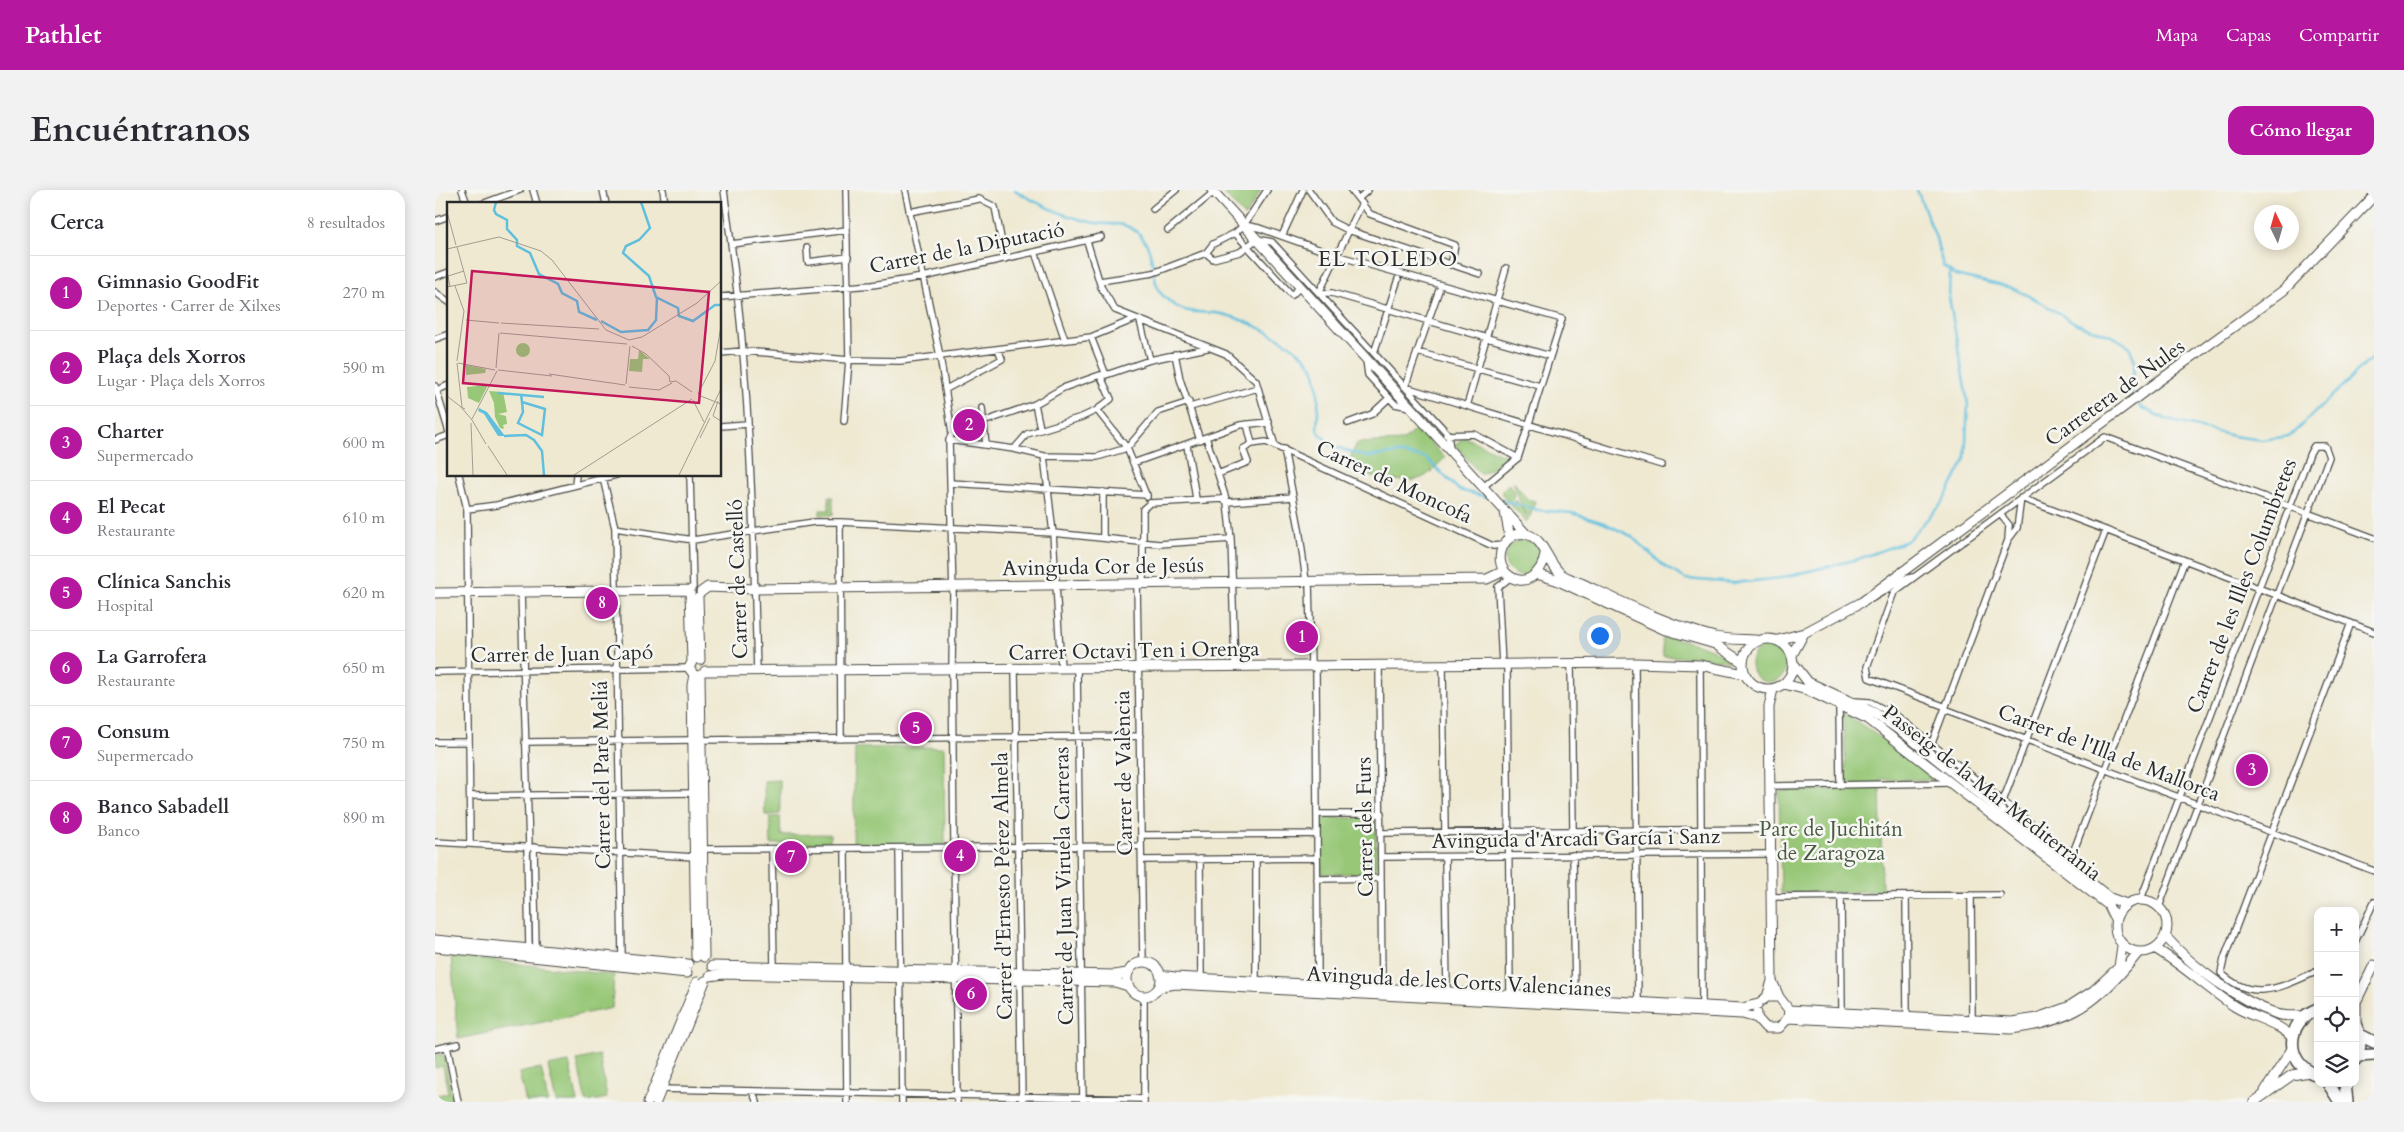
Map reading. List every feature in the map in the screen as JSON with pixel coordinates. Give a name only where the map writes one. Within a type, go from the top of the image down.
[{"type":"highway","points":[[2313,1074],[2301,1066],[2292,1050],[2292,1037],[2299,1022],[2314,1011]]},
{"type":"highway","points":[[2359,1030],[2374,1042]]},
{"type":"highway","points":[[2359,1058],[2374,1055]]},
{"type":"highway","points":[[2331,1087],[2340,1102]]},
{"type":"highway","points":[[2345,1087],[2347,1102]]},
{"type":"street","points":[[462,190],[466,202]]},
{"type":"street","points":[[487,202],[519,190]]},
{"type":"street","name":"Carrer de Castelló","points":[[724,190],[743,350],[754,533],[757,672]]},
{"type":"street","points":[[844,422],[849,360],[846,190]]},
{"type":"street","points":[[905,190],[951,414],[952,433],[949,440],[957,1099]]},
{"type":"street","points":[[1153,209],[1176,190]]},
{"type":"street","points":[[1100,281],[1153,273],[1206,253],[1213,244],[1235,233],[1244,225],[1267,190]]},
{"type":"street","points":[[1282,236],[1303,190]]},
{"type":"street","points":[[1309,190],[1332,222],[1348,230],[1480,274]]},
{"type":"street","points":[[1351,190],[1370,214],[1455,245],[1451,265]]},
{"type":"street","points":[[1319,293],[1360,201],[1368,190]]},
{"type":"street","points":[[1168,230],[1213,191],[1505,512],[1527,534],[1539,541],[1545,554],[1560,574],[1665,622],[1716,637],[1756,640],[1767,638],[1777,640],[1786,646],[1793,659]]},
{"type":"street","name":"Carretera de Nules","points":[[1777,640],[1804,633],[1861,602],[2284,290],[2374,196]]},
{"type":"street","points":[[909,212],[979,199],[995,207],[1005,259]]},
{"type":"street","points":[[435,221],[447,217]]},
{"type":"street","points":[[1244,225],[1335,255],[1562,319],[1518,458],[1483,487]]},
{"type":"street","points":[[731,244],[847,230]]},
{"type":"street","points":[[1235,233],[1292,295],[1301,287]]},
{"type":"street","name":"Carrer de la Diputació","points":[[721,298],[849,287],[923,278],[1101,237]]},
{"type":"street","points":[[1206,253],[1213,259],[1240,252],[1257,239],[1273,242],[1448,434],[1450,451]]},
{"type":"street","points":[[1087,240],[1101,287],[1115,310],[1226,354],[1256,381],[1268,420],[1280,448],[1293,496],[1308,581],[1313,667],[1317,814],[1318,985]]},
{"type":"street","points":[[807,248],[808,262],[848,257]]},
{"type":"street","points":[[1257,256],[1265,248]]},
{"type":"street","points":[[1035,252],[1065,340]]},
{"type":"street","points":[[1268,269],[1276,261]]},
{"type":"street","points":[[1467,406],[1506,268]]},
{"type":"street","points":[[435,277],[447,273]]},
{"type":"street","points":[[1374,353],[1398,279]]},
{"type":"street","points":[[1405,387],[1439,290]]},
{"type":"street","points":[[435,292],[447,301]]},
{"type":"street","points":[[1319,293],[1333,294],[1550,356]]},
{"type":"street","points":[[721,353],[743,350],[849,360],[899,361],[1091,337],[1137,320]]},
{"type":"street","points":[[1137,320],[1148,362]]},
{"type":"street","points":[[435,339],[447,335]]},
{"type":"street","points":[[1014,449],[1027,434],[1097,410],[1111,399],[1091,337]]},
{"type":"street","points":[[983,422],[1035,404],[1063,388],[1175,354],[1210,348]]},
{"type":"street","points":[[946,390],[1002,359],[998,349]]},
{"type":"street","points":[[1417,352],[1540,386]]},
{"type":"street","points":[[1175,354],[1180,379],[1218,474],[1227,502],[1231,539],[1235,667]]},
{"type":"street","points":[[1367,360],[1368,376],[1395,404],[1410,407]]},
{"type":"street","points":[[1405,387],[1662,465]]},
{"type":"street","points":[[949,440],[1014,449],[1044,456],[1097,457],[1127,448],[1158,412],[1258,388]]},
{"type":"street","points":[[436,389],[447,427]]},
{"type":"street","points":[[1347,423],[1372,414],[1389,398]]},
{"type":"street","points":[[1035,404],[1040,428]]},
{"type":"street","points":[[981,408],[989,446]]},
{"type":"street","points":[[1097,410],[1127,448],[1150,503],[1196,500],[1222,500],[1227,502],[1293,496]]},
{"type":"street","points":[[1133,464],[1244,425],[1268,420]]},
{"type":"street","points":[[721,426],[748,424]]},
{"type":"street","points":[[1218,474],[1248,462],[1243,449],[1250,446],[1244,425]]},
{"type":"street","points":[[1439,439],[1448,434],[1474,434],[1518,458]]},
{"type":"street","points":[[435,440],[447,435]]},
{"type":"street","name":"Carretera de Nules","points":[[1869,678],[1867,667],[1894,592],[2105,437],[2290,506]]},
{"type":"street","name":"Carrer de Moncofa","points":[[1250,446],[1266,442],[1498,546]]},
{"type":"street","points":[[1187,444],[1189,471],[1194,483],[1196,500]]},
{"type":"street","name":"Carrer de les Illes Columbretes","points":[[2141,899],[2310,453],[2314,446],[2325,446],[2329,457],[2159,907]]},
{"type":"street","points":[[1044,456],[1053,533],[1061,669]]},
{"type":"street","points":[[459,476],[467,509],[470,844]]},
{"type":"street","points":[[575,485],[576,476]]},
{"type":"street","points":[[467,509],[497,505],[612,476]]},
{"type":"street","points":[[690,476],[697,669],[694,793],[700,957]]},
{"type":"street","name":"Carrer del Pare Meliá","points":[[603,478],[615,528],[622,962]]},
{"type":"street","points":[[950,483],[1147,495]]},
{"type":"street","points":[[1103,492],[1103,537]]},
{"type":"street","points":[[2008,540],[2017,528],[2021,498],[2374,632]]},
{"type":"street","name":"Carrer de València","points":[[1143,962],[1139,668],[1140,583],[1143,509],[1150,503]]},
{"type":"street","points":[[2290,506],[2374,538]]},
{"type":"street","points":[[1505,512],[1510,538]]},
{"type":"street","points":[[1932,743],[2008,540],[2009,526],[2000,514]]},
{"type":"street","points":[[615,528],[693,540],[754,533],[814,522],[1053,533],[1159,544],[1231,539]]},
{"type":"street","points":[[840,522],[841,738]]},
{"type":"street","points":[[2003,801],[2106,530]]},
{"type":"street","points":[[1527,534],[1510,538],[1498,546],[1499,556],[1508,574],[1525,580],[1537,574],[1544,565],[1545,554]]},
{"type":"street","points":[[2105,769],[2185,560]]},
{"type":"street","points":[[1508,574],[1498,587],[1504,665],[1509,832],[1510,995]]},
{"type":"street","name":"Avinguda Cor de Jesús","points":[[435,594],[615,591],[695,593],[708,587],[755,589],[1487,579],[1508,574]]},
{"type":"street","points":[[1537,574],[1556,580],[1663,629],[1715,644],[1742,662]]},
{"type":"street","name":"Carretera de Nules","points":[[1861,602],[1874,598],[1903,579],[1915,576]]},
{"type":"street","points":[[1487,579],[1498,587]]},
{"type":"street","points":[[521,592],[533,953]]},
{"type":"street","points":[[2314,972],[2275,990],[2255,991],[2229,980],[2221,973],[2224,959],[2351,623]]},
{"type":"street","points":[[1756,640],[1746,650],[1742,662],[1744,674],[1751,684],[1762,689],[1773,689],[1784,684],[1791,675],[1793,659],[1804,633]]},
{"type":"street","name":"Passeig de la Mar Mediterrània","points":[[1793,659],[1809,682],[1875,713],[1905,734],[2110,898],[2126,904]]},
{"type":"street","points":[[1635,663],[1638,1002]]},
{"type":"street","name":"Carrer Octavi Ten i Orenga","points":[[697,669],[757,672],[1635,663],[1700,666],[1744,674]]},
{"type":"street","points":[[1571,664],[1573,831]]},
{"type":"street","points":[[1443,665],[1445,832]]},
{"type":"street","name":"Carrer dels Furs","points":[[1379,666],[1382,988]]},
{"type":"street","points":[[1700,666],[1701,830]]},
{"type":"street","name":"Carrer de Juan Capó","points":[[435,672],[697,669]]},
{"type":"street","name":"Carrer de Juan Viruela Carreras","points":[[1077,669],[1083,1100]]},
{"type":"street","name":"Carrer d'Ernesto Pérez Almela","points":[[1015,670],[1022,1099]]},
{"type":"street","name":"Carrer de l'Illa de Mallorca","points":[[1869,678],[2374,871]]},
{"type":"street","name":"Passeig de la Mar Mediterrània","points":[[1784,684],[1807,690],[1868,719],[2108,905],[2115,919]]},
{"type":"street","points":[[1762,689],[1769,707]]},
{"type":"street","points":[[1773,689],[1769,707],[1772,981],[1767,997],[1758,1004],[1757,1018],[1766,1028],[1779,1028],[1789,1014]]},
{"type":"street","name":"Passeig de la Mar Mediterrània","points":[[1852,701],[1870,702],[1897,716],[2065,851],[2074,850],[2105,769]]},
{"type":"street","points":[[1839,705],[1840,785]]},
{"type":"street","points":[[525,742],[1140,736]]},
{"type":"street","points":[[688,969],[700,957],[702,849],[696,740]]},
{"type":"street","points":[[435,742],[469,742]]},
{"type":"street","points":[[1770,786],[1952,783]]},
{"type":"street","points":[[470,796],[694,793]]},
{"type":"street","points":[[1317,814],[1381,814]]},
{"type":"street","name":"Avinguda d'Arcadi García i Sanz","points":[[1381,833],[1770,829]]},
{"type":"street","points":[[1141,835],[1317,834]]},
{"type":"street","points":[[435,842],[695,857]]},
{"type":"street","points":[[695,857],[702,849],[1079,848],[1141,846]]},
{"type":"street","points":[[899,848],[902,1102]]},
{"type":"street","points":[[772,849],[774,971]]},
{"type":"street","points":[[845,849],[847,1102]]},
{"type":"street","points":[[1701,854],[1702,1006]]},
{"type":"street","name":"Avinguda d'Arcadi García i Sanz","points":[[1381,857],[1771,854]]},
{"type":"street","points":[[1573,856],[1575,999]]},
{"type":"street","points":[[1445,857],[1447,992]]},
{"type":"street","points":[[1142,860],[1317,858]]},
{"type":"street","points":[[1200,859],[1201,979]]},
{"type":"street","points":[[1256,859],[1256,982]]},
{"type":"street","points":[[1317,879],[1381,878]]},
{"type":"street","points":[[1971,895],[1972,1020]]},
{"type":"street","points":[[1771,897],[2000,895]]},
{"type":"street","points":[[1841,896],[1842,1013]]},
{"type":"street","points":[[1906,896],[1907,1016]]},
{"type":"street","points":[[1789,1014],[2011,1029],[2039,1026],[2071,1015],[2098,997],[2137,954],[2156,949],[2166,937],[2167,921],[2159,907],[2151,901],[2141,899],[2126,904],[2115,919],[2114,934],[2122,946],[2137,954]]},
{"type":"street","points":[[2359,934],[2374,902]]},
{"type":"street","points":[[2166,937],[2178,951],[2239,997],[2279,1015],[2305,1016]]},
{"type":"street","points":[[435,940],[447,945]]},
{"type":"street","points":[[435,947],[447,945],[688,969],[704,980]]},
{"type":"street","points":[[1789,1014],[1842,1013],[2012,1022],[2037,1018],[2068,1007],[2093,990],[2119,967],[2122,946]]},
{"type":"street","points":[[2156,949],[2174,960],[2236,1007],[2283,1028],[2292,1037]]},
{"type":"street","points":[[700,957],[712,966],[774,971],[1081,978],[1115,982],[1128,986]]},
{"type":"street","points":[[1081,978],[1127,973],[1134,965],[1143,962],[1154,966],[1160,975],[1159,988],[1151,995],[1144,997],[1134,994],[1128,986],[1127,973]]},
{"type":"street","points":[[648,1102],[657,1088],[704,980],[712,966]]},
{"type":"street","points":[[2359,982],[2372,968]]},
{"type":"street","points":[[2358,997],[2372,968]]},
{"type":"street","points":[[704,980],[723,974],[774,971]]},
{"type":"street","name":"Avinguda de les Corts Valencianes","points":[[1160,975],[1201,979],[1742,1008],[1758,1004]]},
{"type":"street","points":[[1772,981],[1789,1014]]},
{"type":"street","name":"Avinguda de les Corts Valencianes","points":[[1159,988],[1175,984],[1732,1014],[1757,1018]]},
{"type":"street","points":[[657,1088],[902,1094],[957,1099],[1144,1101],[1144,997]]},
{"type":"street","points":[[1767,997],[1779,997]]},
{"type":"street","points":[[435,1049],[458,1044]]},
{"type":"street","points":[[447,1046],[458,1102]]},
{"type":"street","points":[[2257,1100],[2292,1050]]},
{"type":"street","points":[[2257,1100],[2292,1075],[2313,1074]]},
{"type":"street","points":[[655,1102],[657,1088]]},
{"type":"street","points":[[752,1091],[757,1102]]},
{"type":"green space","points":[[1221,190],[1261,190],[1245,217]]},
{"type":"green space","points":[[1417,428],[1445,458],[1424,477],[1404,481],[1394,480],[1372,477],[1345,469],[1357,443],[1403,441]]},
{"type":"green space","points":[[1464,437],[1508,457],[1507,461],[1480,474],[1455,445]]},
{"type":"green space","points":[[1513,481],[1527,499],[1535,501],[1530,517],[1522,508]]},
{"type":"green space","points":[[1509,484],[1514,493],[1511,505],[1502,495],[1502,490]]},
{"type":"green space","points":[[829,497],[833,497],[833,515],[820,515],[820,510],[829,510]]},
{"type":"green space","points":[[1516,500],[1529,519],[1526,522],[1512,506]]},
{"type":"green space","points":[[1523,540],[1535,546],[1541,558],[1535,570],[1523,576],[1511,570],[1505,558],[1511,546]]},
{"type":"green space","points":[[1666,636],[1709,648],[1730,662],[1706,658],[1663,656],[1662,639]]},
{"type":"green space","points":[[1769,646],[1782,651],[1787,664],[1782,677],[1769,682],[1756,677],[1751,664],[1756,651]]},
{"type":"green space","name":"Parc de Juchitán de Zaragoza","points":[[1843,712],[1942,780],[1880,779],[1882,891],[1781,893],[1779,791],[1847,789]]},
{"type":"green space","points":[[944,747],[945,846],[853,847],[855,748]]},
{"type":"green space","points":[[780,780],[780,814],[765,815],[764,781]]},
{"type":"green space","points":[[770,817],[780,817],[781,835],[830,834],[830,843],[771,844]]},
{"type":"green space","points":[[1320,818],[1376,818],[1376,873],[1321,874]]},
{"type":"green space","points":[[451,956],[614,975],[612,1008],[458,1039]]},
{"type":"green space","points":[[441,1054],[444,1056],[453,1102],[437,1102],[436,1095],[448,1093],[443,1066],[435,1068],[435,1055]]},
{"type":"green space","points":[[599,1055],[607,1098],[586,1102],[577,1060]]},
{"type":"green space","points":[[569,1062],[578,1102],[556,1102],[548,1066]]},
{"type":"green space","points":[[541,1068],[548,1102],[526,1102],[519,1073]]},
{"type":"waterway","points":[[1015,190],[1044,206],[1074,218],[1095,223],[1123,225],[1133,229],[1143,239],[1150,253],[1158,289],[1174,305],[1185,310],[1222,314],[1246,322],[1275,336],[1301,354],[1310,363],[1317,380],[1317,430],[1330,445],[1367,457],[1397,453],[1426,458],[1459,490],[1487,497]]},
{"type":"waterway","points":[[1917,190],[1936,238],[1943,266],[1955,275],[2012,288],[2077,324],[2112,336],[2129,346],[2135,361],[2131,391],[2142,408],[2168,420],[2233,436],[2262,440],[2290,436],[2374,356]]},
{"type":"waterway","points":[[1500,500],[1538,510],[1572,513],[1604,523],[1631,536],[1665,567],[1686,579],[1735,583],[1781,578],[1858,559],[1907,541],[1943,502],[1965,459],[1968,405],[1949,297],[1950,272]]},
{"type":"place","name":"Plaça dels Xorros","points":[[969,425]]},
{"type":"place","name":"Banco Sabadell","points":[[602,603]]},
{"type":"place","name":"Gimnasio GoodFit","points":[[1302,637]]},
{"type":"place","name":"Clínica Sanchis","points":[[916,728]]},
{"type":"place","name":"Charter","points":[[2252,770]]},
{"type":"place","name":"El Pecat","points":[[960,856]]},
{"type":"place","name":"Consum","points":[[791,857]]},
{"type":"place","name":"La Garrofera","points":[[971,994]]},
{"type":"district","name":"EL TOLEDO","points":[[1388,259]]}]
